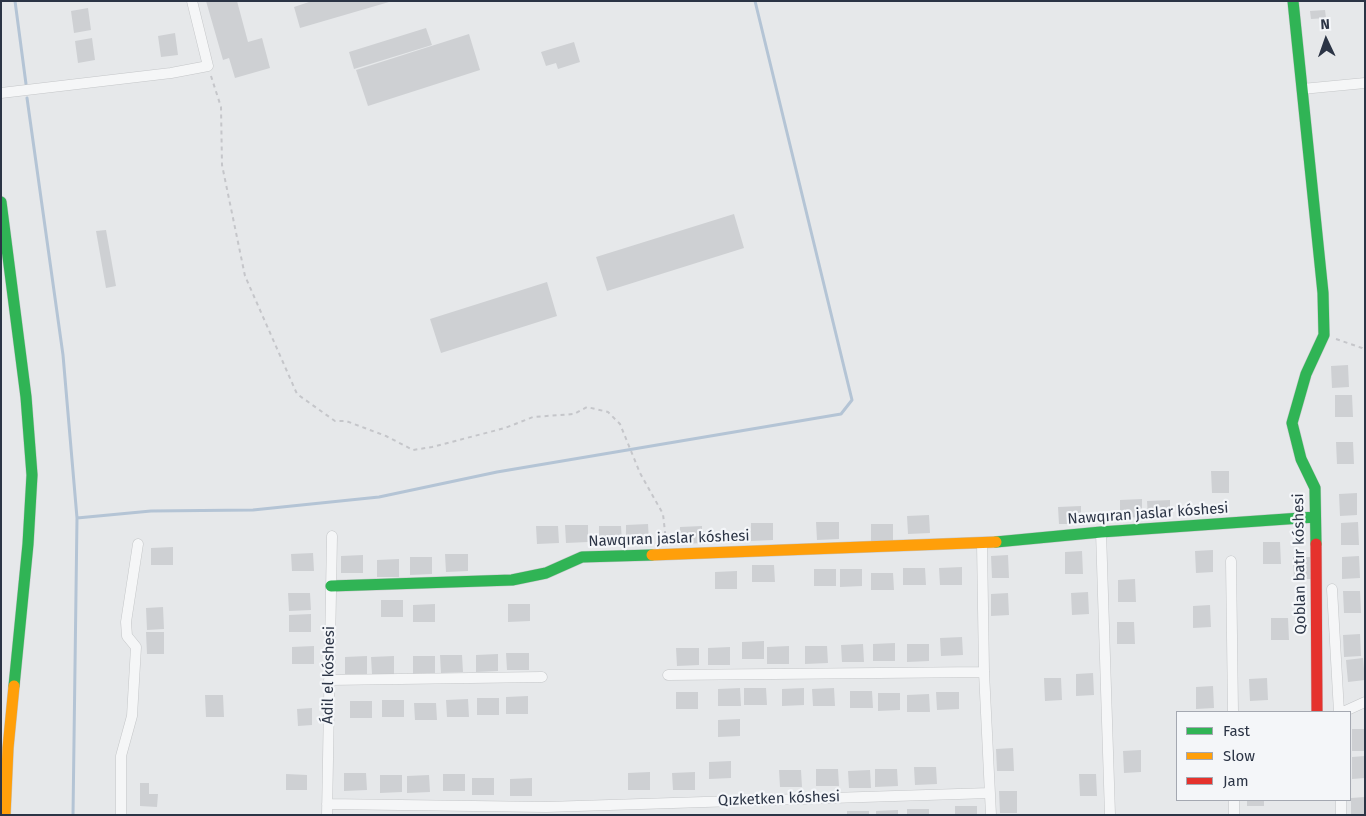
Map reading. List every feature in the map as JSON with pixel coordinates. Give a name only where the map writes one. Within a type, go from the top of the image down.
[{"type":"street","points":[[1,93],[171,73],[208,66],[192,1]]},
{"type":"street","points":[[1294,1],[1323,293],[1324,334]]},
{"type":"street","points":[[1302,89],[1365,83]]},
{"type":"street","points":[[1,202],[26,397],[32,475],[28,544],[8,748],[5,815]]},
{"type":"street","name":"Qoblan batır kóshesi","points":[[1317,711],[1315,488],[1301,459],[1292,423],[1306,374],[1324,334]]},
{"type":"street","name":"Nawqıran jaslar kóshesi","points":[[331,586],[512,580],[546,573],[582,558],[982,543],[1101,532],[1315,517]]},
{"type":"street","points":[[1101,532],[1110,815]]},
{"type":"street","name":"Ádil el kóshesi","points":[[327,809],[332,536]]},
{"type":"street","points":[[982,543],[984,672],[990,815]]},
{"type":"street","points":[[121,815],[121,756],[132,716],[136,647],[128,636],[126,622],[138,544]]},
{"type":"street","points":[[1231,561],[1233,711]]},
{"type":"street","points":[[1332,589],[1341,711]]},
{"type":"street","points":[[668,675],[984,672]]},
{"type":"street","points":[[329,680],[542,677]]},
{"type":"street","points":[[1343,711],[1365,702]]},
{"type":"street","name":"Qızketken kóshesi","points":[[327,809],[546,807],[990,793]]},
{"type":"street","points":[[1234,801],[1234,815]]},
{"type":"street","points":[[1341,801],[1341,815]]},
{"type":"path","points":[[208,66],[221,107],[222,165],[245,276],[297,394],[335,421],[346,421],[386,436],[413,450],[432,447],[505,428],[533,417],[574,414],[587,407],[608,412],[620,424],[640,473],[663,514],[666,554]]},
{"type":"path","points":[[1324,334],[1362,348],[1365,352]]},
{"type":"building","points":[[206,1],[237,1],[248,42],[262,38],[270,68],[235,78],[229,58],[223,60]]},
{"type":"building","points":[[312,1],[389,2],[300,28],[294,7]]},
{"type":"building","points":[[88,8],[91,30],[74,33],[71,11]]},
{"type":"building","points":[[1325,10],[1326,18],[1311,19],[1310,11]]},
{"type":"building","points":[[426,28],[432,45],[354,69],[349,52]]},
{"type":"building","points":[[175,33],[178,55],[161,57],[158,36]]},
{"type":"building","points":[[469,34],[480,70],[368,106],[356,70]]},
{"type":"building","points":[[92,38],[95,60],[78,63],[75,41]]},
{"type":"building","points":[[574,42],[580,62],[558,69],[556,63],[546,66],[541,52]]},
{"type":"building","points":[[734,214],[744,248],[607,291],[596,257]]},
{"type":"building","points":[[106,230],[116,286],[106,288],[96,231]]},
{"type":"building","points":[[547,282],[557,316],[441,353],[430,319]]},
{"type":"building","points":[[1348,365],[1349,387],[1332,388],[1331,366]]},
{"type":"building","points":[[1335,395],[1352,395],[1353,417],[1335,417]]},
{"type":"building","points":[[1336,442],[1353,442],[1354,464],[1337,464]]},
{"type":"building","points":[[1211,471],[1229,471],[1229,493],[1212,493]]},
{"type":"building","points":[[1357,493],[1357,515],[1340,516],[1339,494]]},
{"type":"building","points":[[1142,499],[1142,517],[1120,518],[1120,500]]},
{"type":"building","points":[[1170,500],[1170,518],[1148,518],[1147,501]]},
{"type":"building","points":[[1081,506],[1081,524],[1059,524],[1058,507]]},
{"type":"building","points":[[929,515],[930,533],[908,534],[907,516]]},
{"type":"building","points":[[816,522],[839,522],[839,539],[817,540]]},
{"type":"building","points":[[1358,522],[1359,545],[1341,545],[1341,523]]},
{"type":"building","points":[[751,523],[773,523],[773,540],[751,541]]},
{"type":"building","points":[[648,524],[649,542],[626,542],[626,525]]},
{"type":"building","points":[[871,524],[893,524],[893,541],[871,541]]},
{"type":"building","points":[[565,525],[588,525],[588,542],[566,543]]},
{"type":"building","points":[[536,526],[558,526],[559,543],[537,544]]},
{"type":"building","points":[[599,526],[621,526],[622,543],[599,544]]},
{"type":"building","points":[[702,526],[702,543],[680,544],[680,527]]},
{"type":"building","points":[[1263,542],[1280,542],[1281,564],[1263,564]]},
{"type":"building","points":[[173,547],[173,565],[151,565],[151,548]]},
{"type":"building","points":[[1213,550],[1213,572],[1196,573],[1195,551]]},
{"type":"building","points":[[1082,551],[1083,574],[1065,574],[1065,552]]},
{"type":"building","points":[[313,553],[314,571],[292,571],[291,554]]},
{"type":"building","points":[[445,554],[468,554],[468,571],[446,572]]},
{"type":"building","points":[[363,555],[363,573],[341,573],[341,556]]},
{"type":"building","points":[[1008,555],[1009,578],[992,578],[991,556]]},
{"type":"building","points":[[1359,556],[1360,578],[1342,579],[1342,557]]},
{"type":"building","points":[[410,557],[432,557],[432,574],[410,575]]},
{"type":"building","points":[[1293,557],[1310,557],[1311,579],[1294,579]]},
{"type":"building","points":[[399,559],[399,577],[377,577],[377,560]]},
{"type":"building","points":[[752,565],[774,565],[775,582],[752,582]]},
{"type":"building","points":[[962,567],[962,585],[940,585],[939,568]]},
{"type":"building","points":[[903,568],[925,568],[926,585],[903,585]]},
{"type":"building","points":[[814,569],[836,569],[836,586],[814,586]]},
{"type":"building","points":[[840,569],[862,569],[862,586],[840,587]]},
{"type":"building","points":[[737,571],[737,589],[715,589],[715,572]]},
{"type":"building","points":[[871,573],[893,573],[894,590],[871,590]]},
{"type":"building","points":[[1135,579],[1136,602],[1118,602],[1118,580]]},
{"type":"building","points":[[1343,591],[1360,591],[1361,613],[1344,613]]},
{"type":"building","points":[[1088,592],[1089,614],[1072,615],[1071,593]]},
{"type":"building","points":[[288,593],[310,593],[311,610],[289,611]]},
{"type":"building","points":[[1008,593],[1009,615],[991,616],[991,594]]},
{"type":"building","points":[[381,600],[403,600],[403,617],[381,617]]},
{"type":"building","points":[[435,604],[435,622],[413,622],[413,605]]},
{"type":"building","points":[[508,604],[530,604],[530,621],[508,622]]},
{"type":"building","points":[[1210,605],[1211,627],[1193,628],[1193,606]]},
{"type":"building","points":[[163,607],[164,629],[147,630],[146,608]]},
{"type":"building","points":[[311,614],[311,632],[289,632],[289,615]]},
{"type":"building","points":[[1271,618],[1288,618],[1289,640],[1271,640]]},
{"type":"building","points":[[1117,622],[1134,622],[1135,644],[1117,644]]},
{"type":"building","points":[[146,632],[164,632],[164,654],[147,654]]},
{"type":"building","points":[[1360,634],[1361,656],[1344,657],[1343,635]]},
{"type":"building","points":[[962,637],[963,655],[941,656],[940,638]]},
{"type":"building","points":[[764,641],[764,659],[742,659],[742,642]]},
{"type":"building","points":[[895,643],[895,661],[873,661],[873,644]]},
{"type":"building","points":[[863,644],[864,662],[842,662],[841,645]]},
{"type":"building","points":[[907,644],[929,644],[929,661],[907,662]]},
{"type":"building","points":[[314,646],[314,664],[292,664],[292,647]]},
{"type":"building","points":[[789,646],[789,664],[767,664],[767,647]]},
{"type":"building","points":[[805,646],[827,646],[828,663],[805,664]]},
{"type":"building","points":[[730,647],[730,665],[708,665],[708,648]]},
{"type":"building","points":[[676,648],[699,648],[699,665],[677,666]]},
{"type":"building","points":[[506,653],[529,653],[529,670],[507,670]]},
{"type":"building","points":[[498,654],[498,671],[476,672],[476,655]]},
{"type":"building","points":[[440,655],[462,655],[463,672],[441,673]]},
{"type":"building","points":[[367,656],[367,674],[345,674],[345,657]]},
{"type":"building","points":[[394,656],[394,674],[372,674],[371,657]]},
{"type":"building","points":[[413,656],[435,656],[435,673],[413,674]]},
{"type":"building","points":[[1363,658],[1365,680],[1348,682],[1346,660]]},
{"type":"building","points":[[1093,673],[1094,695],[1076,696],[1076,674]]},
{"type":"building","points":[[1044,678],[1061,678],[1062,700],[1045,701]]},
{"type":"building","points":[[1267,678],[1268,700],[1250,701],[1249,679]]},
{"type":"building","points":[[1213,686],[1214,708],[1196,709],[1196,687]]},
{"type":"building","points":[[740,688],[741,706],[718,706],[718,689]]},
{"type":"building","points":[[744,688],[766,688],[767,705],[744,705]]},
{"type":"building","points":[[804,688],[804,705],[782,706],[782,689]]},
{"type":"building","points":[[834,688],[835,706],[813,706],[812,689]]},
{"type":"building","points":[[850,691],[872,691],[873,708],[850,708]]},
{"type":"building","points":[[676,692],[698,692],[698,709],[676,709]]},
{"type":"building","points":[[936,692],[959,692],[959,709],[937,710]]},
{"type":"building","points":[[878,693],[900,693],[900,710],[878,711]]},
{"type":"building","points":[[929,694],[930,712],[907,712],[907,695]]},
{"type":"building","points":[[205,695],[223,695],[224,717],[206,717]]},
{"type":"building","points":[[528,696],[528,714],[506,714],[506,697]]},
{"type":"building","points":[[477,698],[499,698],[499,715],[477,715]]},
{"type":"building","points":[[468,699],[469,717],[447,717],[446,700]]},
{"type":"building","points":[[382,700],[404,700],[404,717],[382,717]]},
{"type":"building","points":[[350,701],[372,701],[372,718],[350,718]]},
{"type":"building","points":[[414,703],[436,703],[437,720],[415,720]]},
{"type":"building","points":[[312,708],[312,725],[298,726],[297,709]]},
{"type":"building","points":[[740,719],[740,736],[718,737],[718,720]]},
{"type":"building","points":[[1352,729],[1365,729],[1365,751],[1352,751]]},
{"type":"building","points":[[1013,748],[1014,771],[997,771],[996,749]]},
{"type":"building","points":[[1141,750],[1141,772],[1124,773],[1123,751]]},
{"type":"building","points":[[1365,756],[1365,778],[1352,779],[1352,757]]},
{"type":"building","points":[[731,761],[731,778],[709,779],[709,762]]},
{"type":"building","points":[[914,767],[936,767],[937,784],[915,785]]},
{"type":"building","points":[[816,769],[838,769],[839,786],[816,786]]},
{"type":"building","points":[[875,769],[897,769],[898,786],[875,787]]},
{"type":"building","points":[[779,770],[801,770],[802,787],[780,787]]},
{"type":"building","points":[[870,770],[871,788],[849,788],[848,771]]},
{"type":"building","points":[[650,772],[650,790],[628,790],[628,773]]},
{"type":"building","points":[[695,772],[695,790],[673,790],[672,773]]},
{"type":"building","points":[[344,773],[366,773],[367,790],[344,791]]},
{"type":"building","points":[[286,774],[307,775],[307,790],[286,790]]},
{"type":"building","points":[[443,774],[465,774],[465,791],[443,791]]},
{"type":"building","points":[[1079,774],[1096,774],[1097,796],[1080,796]]},
{"type":"building","points":[[380,775],[402,775],[402,792],[380,793]]},
{"type":"building","points":[[429,775],[430,792],[407,793],[407,776]]},
{"type":"building","points":[[472,778],[494,778],[494,795],[472,795]]},
{"type":"building","points":[[532,778],[532,796],[510,796],[510,779]]},
{"type":"building","points":[[140,783],[149,783],[149,794],[158,794],[157,807],[140,806]]},
{"type":"building","points":[[999,791],[1017,791],[1017,813],[1000,813]]},
{"type":"building","points":[[1365,797],[1365,815],[1351,815],[1351,798]]},
{"type":"building","points":[[1247,801],[1264,801],[1264,806],[1247,806]]},
{"type":"building","points":[[955,806],[977,806],[977,815],[955,815]]},
{"type":"building","points":[[907,809],[929,809],[929,815],[907,815]]},
{"type":"building","points":[[898,810],[898,815],[876,815],[876,811]]},
{"type":"building","points":[[847,811],[869,811],[869,815],[847,815]]},
{"type":"waterway","points":[[15,1],[26,84]]},
{"type":"waterway","points":[[77,518],[151,511],[253,510],[379,497],[497,472],[841,414],[852,400],[755,1]]},
{"type":"waterway","points":[[27,98],[63,355],[77,518],[73,815]]},
{"type":"traffic: fast","points":[[1293,1],[1323,293],[1324,335],[1306,374],[1292,423],[1301,459],[1315,488],[1316,544]]},
{"type":"traffic: fast","points":[[1,202],[26,397],[32,475],[28,544],[14,686]]},
{"type":"traffic: fast","points":[[996,542],[1101,532],[1315,517]]},
{"type":"traffic: fast","points":[[331,586],[512,580],[546,573],[582,557],[652,555]]},
{"type":"traffic: slow","points":[[652,555],[996,542]]},
{"type":"traffic: slow","points":[[5,815],[8,748],[14,686]]},
{"type":"traffic: jam","points":[[1316,544],[1317,711]]}]
